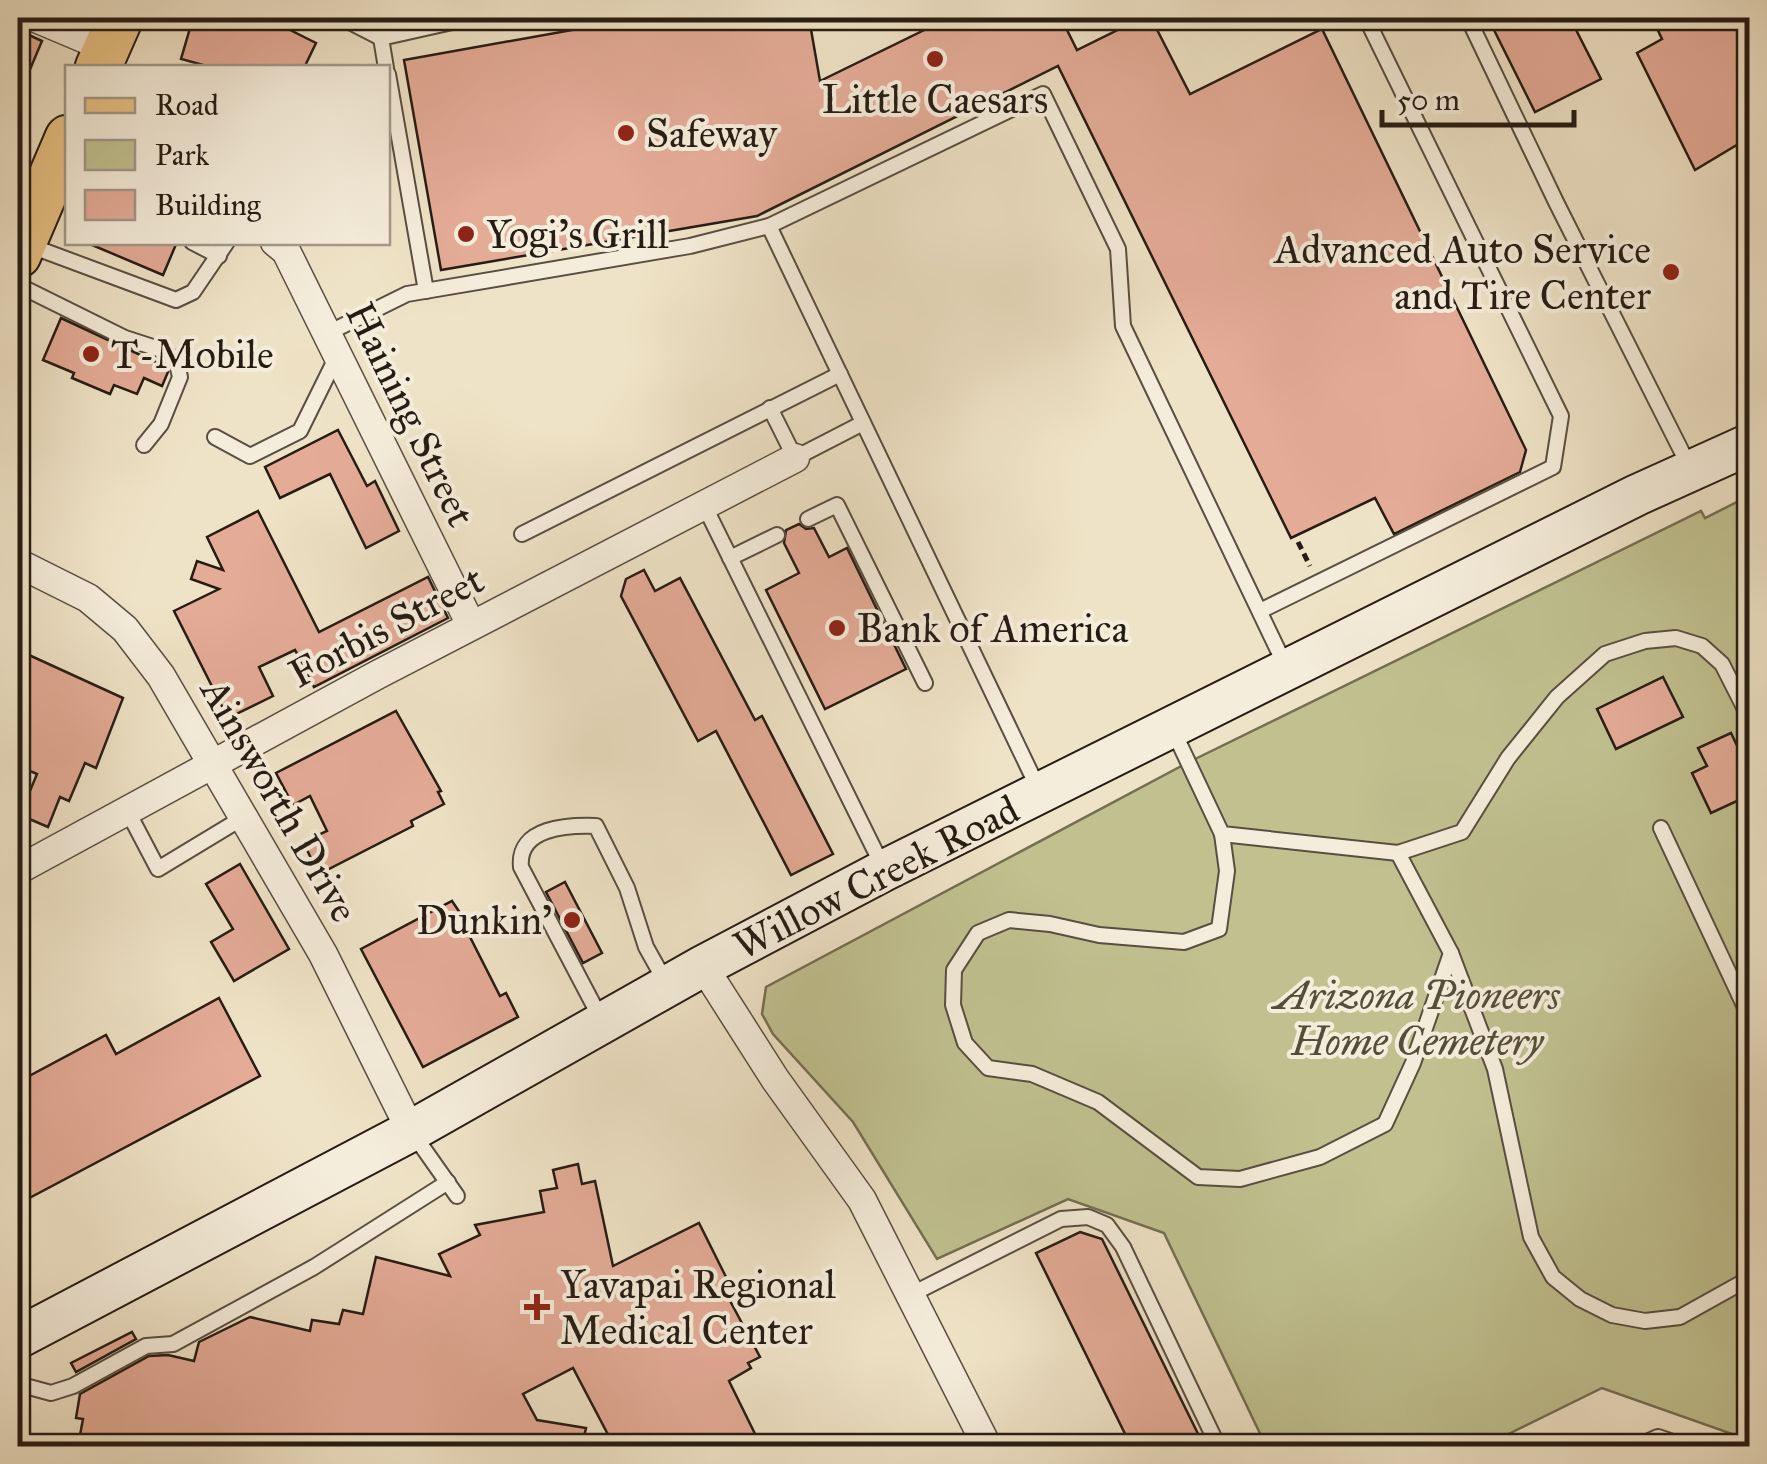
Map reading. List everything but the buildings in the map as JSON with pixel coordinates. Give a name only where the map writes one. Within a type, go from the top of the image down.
[{"type":"main road","points":[[19,261],[59,183],[65,149]]},
{"type":"main road","name":"Willow Creek Road","points":[[18,1338],[412,1131],[703,966],[885,870],[1750,444]]},
{"type":"street","points":[[36,18],[108,44]]},
{"type":"street","name":"Haining Street","points":[[279,245],[286,251],[471,625]]},
{"type":"street","name":"Forbis Street","points":[[18,870],[471,625],[795,458]]},
{"type":"street","name":"Ainsworth Drive","points":[[18,563],[88,598],[125,629],[161,676],[323,954],[412,1131]]},
{"type":"street","points":[[703,966],[775,1078],[862,1200],[987,1446]]},
{"type":"lane","points":[[342,18],[381,38],[470,18]]},
{"type":"lane","points":[[1260,611],[1553,467],[1561,416],[1366,18]]},
{"type":"lane","points":[[1468,18],[1691,471]]},
{"type":"lane","points":[[381,38],[386,65]]},
{"type":"lane","points":[[390,88],[426,290]]},
{"type":"lane","points":[[215,437],[250,456],[300,431],[332,344],[407,294],[690,246],[769,226],[1043,94],[1118,249],[1123,326],[1288,670]]},
{"type":"lane","points":[[769,226],[1040,793]]},
{"type":"lane","points":[[19,261],[176,300],[193,292],[223,249]]},
{"type":"lane","points":[[19,261],[126,338],[165,351],[177,364],[180,378],[161,424],[144,445]]},
{"type":"lane","points":[[522,534],[840,374]]},
{"type":"lane","points":[[770,408],[795,458],[863,423]]},
{"type":"lane","points":[[704,505],[885,870]]},
{"type":"lane","points":[[808,519],[837,505],[925,683]]},
{"type":"lane","points":[[730,558],[776,534]]},
{"type":"lane","points":[[1222,834],[1398,853],[1462,832],[1508,758],[1557,697],[1606,654],[1645,641],[1676,638],[1702,646],[1722,664],[1750,719]]},
{"type":"lane","points":[[1172,728],[1222,834],[1227,871],[1219,929],[1184,942],[1099,935],[1009,920],[978,934],[954,970],[953,1005],[965,1043],[988,1068],[1032,1074],[1098,1102],[1198,1177],[1240,1179],[1320,1157],[1385,1124],[1413,1063],[1451,953]]},
{"type":"lane","points":[[126,809],[158,868],[244,817]]},
{"type":"lane","points":[[603,1023],[521,867],[520,858],[530,840],[565,825],[596,826],[627,888],[646,946],[668,986]]},
{"type":"lane","points":[[1661,828],[1750,1018]]},
{"type":"lane","points":[[1398,853],[1451,953],[1495,1069],[1531,1238],[1552,1276],[1580,1299],[1612,1316],[1645,1321],[1680,1317],[1750,1278]]},
{"type":"lane","points":[[412,1131],[458,1196]]},
{"type":"lane","points":[[18,1384],[51,1393],[74,1386],[146,1346],[173,1344],[314,1267],[448,1182]]},
{"type":"lane","points":[[910,1295],[1061,1220],[1088,1217],[1108,1226],[1133,1268],[1218,1446]]},
{"type":"lane","points":[[1638,1446],[1658,1437],[1685,1446]]},
{"type":"green space","name":"Arizona Pioneers Home Cemetery","points":[[1749,496],[1749,587],[1741,592],[1750,610],[1749,1440],[1602,1388],[1484,1446],[1266,1446],[1164,1233],[1068,1199],[937,1259],[853,1122],[773,1034],[762,1014],[766,987],[1189,762],[1701,511],[1705,518]]},
{"type":"place","name":"Little Caesars","points":[[935,59]]},
{"type":"place","name":"Safeway","points":[[626,133]]},
{"type":"place","name":"Yogi's Grill","points":[[466,234]]},
{"type":"place","name":"Advanced Auto Service and Tire Center","points":[[1671,272]]},
{"type":"place","name":"T-Mobile","points":[[91,354]]},
{"type":"place","name":"Bank of America","points":[[837,628]]},
{"type":"place","name":"Dunkin'","points":[[572,920]]},
{"type":"place","name":"Yavapai Regional Medical Center","points":[[537,1307]]}]
